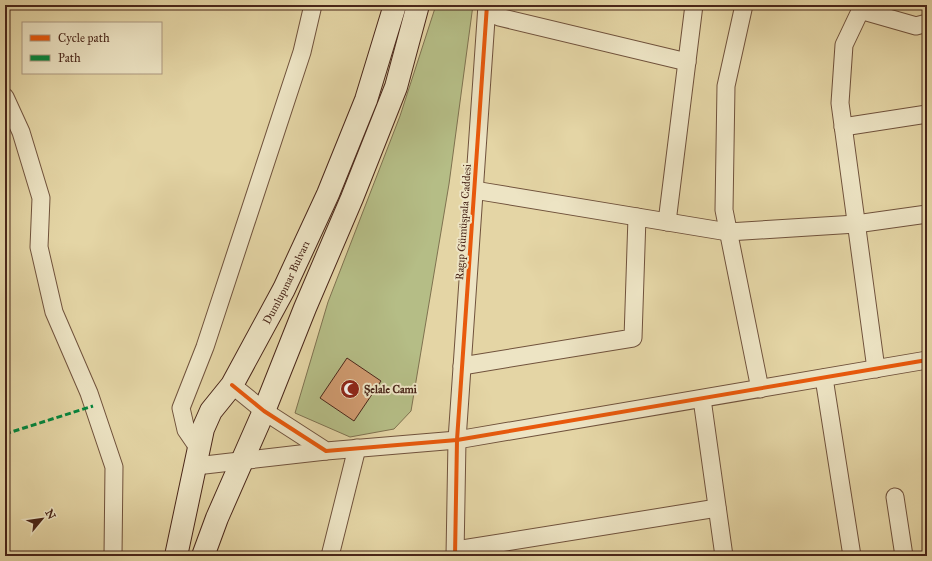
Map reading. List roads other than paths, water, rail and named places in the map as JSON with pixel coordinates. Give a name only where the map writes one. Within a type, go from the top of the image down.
[{"type":"main road","name":"Dumlupınar Bulvarı","points":[[176,556],[203,429],[211,411],[232,385],[284,289],[328,194],[366,100],[395,5]]},
{"type":"main road","points":[[204,556],[217,518],[264,411],[396,87],[418,5]]},
{"type":"street","points":[[313,5],[295,75],[205,347],[181,408],[186,430],[198,457],[242,460],[357,448],[457,440],[927,360]]},
{"type":"street","points":[[667,222],[694,5]]},
{"type":"street","points":[[744,5],[726,86],[724,210],[760,389]]},
{"type":"street","points":[[876,369],[840,103],[844,44],[862,8],[916,26],[927,24]]},
{"type":"street","points":[[496,9],[687,62]]},
{"type":"street","name":"Ragıp Gümüşpala Caddesi","points":[[455,553],[457,440],[484,55],[496,9]]},
{"type":"street","points":[[5,97],[21,132],[41,198],[39,247],[54,312],[89,393],[114,467],[113,556]]},
{"type":"street","points":[[843,127],[927,114]]},
{"type":"street","points":[[474,190],[728,232],[856,224],[927,214]]},
{"type":"street","points":[[462,366],[633,338],[637,217]]},
{"type":"street","points":[[824,378],[852,556]]},
{"type":"street","points":[[232,385],[264,411],[326,451]]},
{"type":"street","points":[[702,398],[724,556]]},
{"type":"street","points":[[330,556],[357,448]]},
{"type":"street","points":[[895,497],[904,556]]},
{"type":"street","points":[[455,553],[717,508]]},
{"type":"place","name":"Şelale Cami","points":[[350,389]]}]
